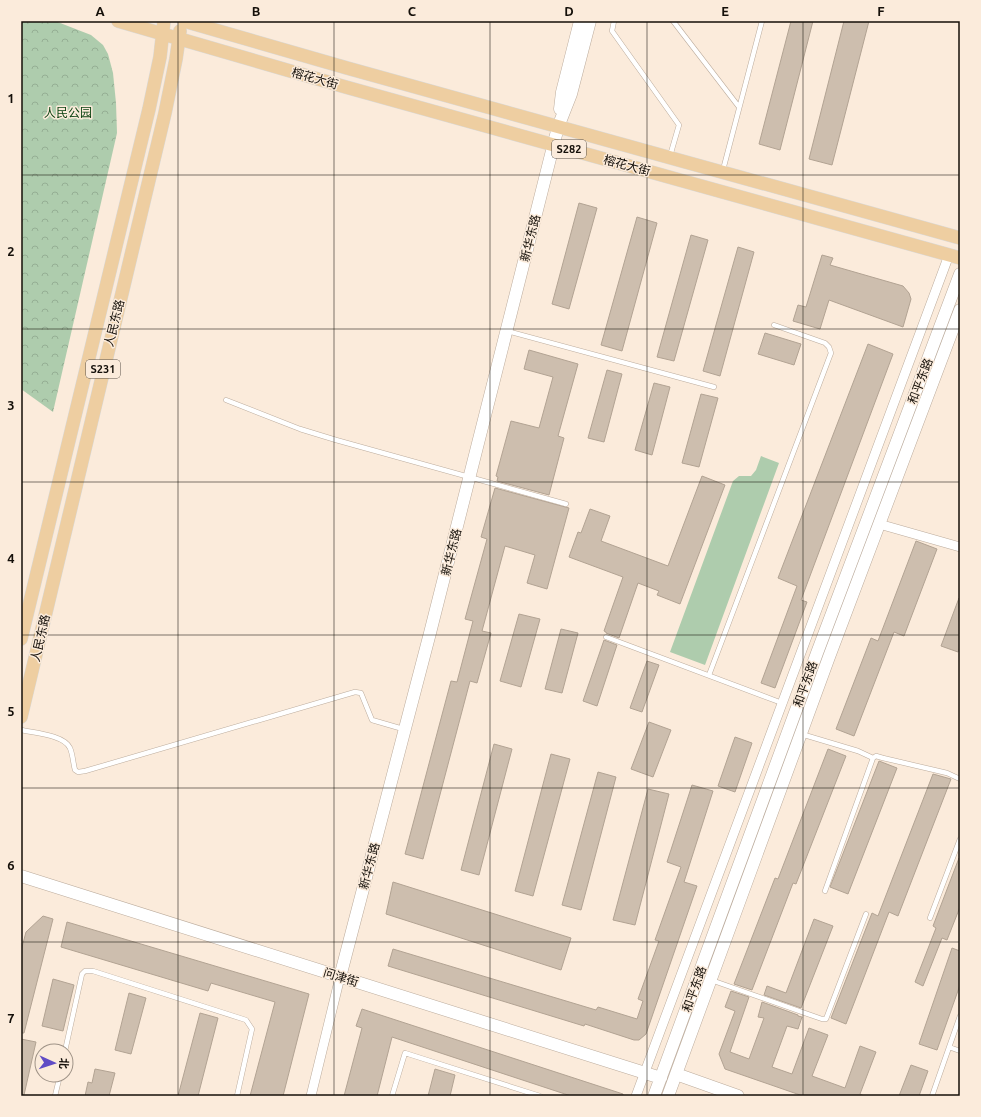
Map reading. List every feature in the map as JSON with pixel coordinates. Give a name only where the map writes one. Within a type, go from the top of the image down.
[{"type":"main road","name":"榕花大街","points":[[118,21],[169,32],[342,86],[954,257]]},
{"type":"main road","name":"人民东路","points":[[21,638],[147,117],[160,57],[169,32],[181,21]]},
{"type":"main road","name":"榕花大街","points":[[184,21],[347,68],[960,238]]},
{"type":"main road","name":"人民东路","points":[[21,717],[165,112],[176,59],[169,32]]},
{"type":"street","name":"新华东路","points":[[558,127],[562,92],[580,21]]},
{"type":"street","name":"新华东路","points":[[340,977],[470,477],[553,144],[571,94],[590,21]]},
{"type":"street","points":[[636,1096],[782,703],[954,257]]},
{"type":"street","name":"和平东路","points":[[654,1096],[817,653],[960,274]]},
{"type":"street","name":"和平东路","points":[[668,1096],[800,734],[960,310]]},
{"type":"street","points":[[879,524],[960,547]]},
{"type":"street","name":"问津街","points":[[21,876],[661,1078]]},
{"type":"street","points":[[310,1096],[340,977]]},
{"type":"street","points":[[676,1074],[738,1096]]},
{"type":"lane","points":[[614,21],[612,31],[679,125],[670,158]]},
{"type":"lane","points":[[672,21],[739,107]]},
{"type":"lane","points":[[722,172],[762,21]]},
{"type":"lane","points":[[709,675],[831,352],[825,343],[774,325]]},
{"type":"lane","points":[[506,330],[714,387]]},
{"type":"lane","points":[[226,400],[300,429],[566,504]]},
{"type":"lane","points":[[606,637],[782,703]]},
{"type":"lane","points":[[21,730],[57,738],[65,742],[70,748],[75,770],[78,772],[355,692],[361,693],[372,720],[405,730]]},
{"type":"lane","points":[[800,734],[858,751],[873,758],[876,756],[948,773],[960,779]]},
{"type":"lane","points":[[825,891],[873,758]]},
{"type":"lane","points":[[930,918],[960,839]]},
{"type":"lane","points":[[710,980],[822,1019],[826,1019],[866,914]]},
{"type":"lane","points":[[67,1043],[82,974],[93,971],[246,1020],[252,1029],[237,1096]]},
{"type":"lane","points":[[932,1096],[960,1016]]},
{"type":"lane","points":[[949,1047],[960,1051]]},
{"type":"lane","points":[[392,1096],[405,1053],[540,1096]]},
{"type":"lane","points":[[55,1096],[58,1083]]},
{"type":"green space","name":"人民公园","points":[[21,21],[55,21],[91,35],[103,45],[108,54],[113,73],[116,103],[117,133],[53,412],[21,389]]},
{"type":"green space","points":[[761,456],[779,463],[705,665],[670,652],[733,481],[739,476],[751,476],[756,470]]},
{"type":"building","points":[[791,21],[813,21],[780,150],[759,144]]},
{"type":"building","points":[[844,21],[869,21],[832,165],[809,159]]},
{"type":"building","points":[[579,203],[597,208],[569,309],[552,304]]},
{"type":"building","points":[[637,217],[657,223],[622,351],[601,345]]},
{"type":"building","points":[[691,235],[708,240],[674,361],[657,357]]},
{"type":"building","points":[[738,247],[754,252],[720,376],[703,371]]},
{"type":"building","points":[[822,255],[833,258],[830,265],[903,286],[909,293],[911,299],[903,327],[829,300],[820,329],[793,321],[798,305],[806,307]]},
{"type":"building","points":[[765,333],[801,344],[794,365],[758,354]]},
{"type":"building","points":[[868,344],[893,354],[801,600],[807,602],[775,688],[761,683],[797,586],[778,578]]},
{"type":"building","points":[[529,350],[578,364],[558,436],[564,438],[549,495],[497,481],[498,477],[496,476],[511,421],[539,428],[553,377],[524,369]]},
{"type":"building","points":[[607,370],[622,374],[604,442],[588,438]]},
{"type":"building","points":[[654,383],[670,387],[652,455],[635,450]]},
{"type":"building","points":[[701,394],[718,398],[699,467],[682,463]]},
{"type":"building","points":[[702,476],[725,485],[680,604],[657,595],[659,591],[638,583],[619,638],[606,633],[604,631],[623,577],[569,557],[578,532],[581,533],[590,509],[610,516],[601,541],[668,566]]},
{"type":"building","points":[[495,488],[569,508],[547,589],[527,583],[535,555],[505,546],[482,631],[491,633],[477,683],[470,681],[423,859],[405,854],[451,681],[457,682],[473,621],[465,619],[487,539],[481,537]]},
{"type":"building","points":[[916,541],[937,549],[904,636],[894,632],[854,736],[836,729],[871,638],[878,641]]},
{"type":"building","points":[[959,598],[960,647],[958,652],[941,646]]},
{"type":"building","points":[[519,614],[540,619],[521,687],[500,681]]},
{"type":"building","points":[[561,629],[578,633],[562,693],[545,689]]},
{"type":"building","points":[[604,640],[617,645],[597,706],[583,701]]},
{"type":"building","points":[[647,661],[659,665],[642,712],[630,708]]},
{"type":"building","points":[[649,722],[671,730],[653,777],[631,769]]},
{"type":"building","points":[[735,737],[752,743],[735,792],[718,786]]},
{"type":"building","points":[[494,744],[512,749],[479,875],[461,870]]},
{"type":"building","points":[[828,749],[846,756],[796,884],[793,883],[752,990],[734,984],[775,878],[778,879]]},
{"type":"building","points":[[551,754],[570,759],[533,896],[515,891]]},
{"type":"building","points":[[879,761],[897,768],[848,894],[830,887]]},
{"type":"building","points":[[598,772],[616,777],[581,910],[562,905]]},
{"type":"building","points":[[933,774],[951,779],[898,916],[889,912],[846,1024],[831,1018],[872,913],[878,916]]},
{"type":"building","points":[[692,785],[713,791],[684,882],[697,886],[646,1034],[639,1040],[634,1040],[585,1024],[584,1026],[388,966],[393,949],[596,1010],[598,1007],[637,1019],[643,1001],[638,999],[659,941],[655,940],[681,867],[667,862]]},
{"type":"building","points":[[648,789],[669,794],[635,925],[613,920]]},
{"type":"building","points":[[959,858],[960,907],[947,940],[942,938],[923,986],[915,982],[936,928],[933,926]]},
{"type":"building","points":[[393,882],[571,938],[561,970],[386,914]]},
{"type":"building","points":[[43,916],[53,919],[24,1033],[21,1033],[21,951],[26,932]]},
{"type":"building","points":[[814,919],[833,926],[801,1008],[764,995],[767,986],[786,993]]},
{"type":"building","points":[[67,922],[309,994],[283,1096],[250,1096],[275,1002],[211,983],[208,991],[61,947]]},
{"type":"building","points":[[952,948],[960,951],[960,985],[937,1050],[919,1044]]},
{"type":"building","points":[[53,979],[74,985],[63,1031],[42,1026]]},
{"type":"building","points":[[731,991],[749,997],[730,1052],[749,1059],[764,1018],[758,1017],[762,1002],[802,1017],[798,1029],[787,1026],[772,1067],[792,1074],[809,1028],[828,1035],[812,1076],[845,1088],[860,1046],[876,1052],[860,1094],[864,1096],[803,1096],[725,1069],[719,1054],[735,1011],[725,1007]]},
{"type":"building","points":[[129,993],[146,998],[131,1054],[115,1050]]},
{"type":"building","points":[[362,1009],[623,1094],[623,1096],[571,1096],[392,1037],[377,1096],[344,1096],[362,1028],[356,1026]]},
{"type":"building","points":[[200,1013],[218,1018],[198,1096],[178,1096]]},
{"type":"building","points":[[21,1039],[36,1042],[34,1043],[34,1051],[24,1095],[21,1094]]},
{"type":"building","points":[[911,1065],[928,1071],[919,1096],[899,1096]]},
{"type":"building","points":[[95,1069],[115,1073],[109,1096],[85,1096],[88,1082],[92,1083]]},
{"type":"building","points":[[435,1069],[455,1075],[450,1096],[428,1096]]}]
